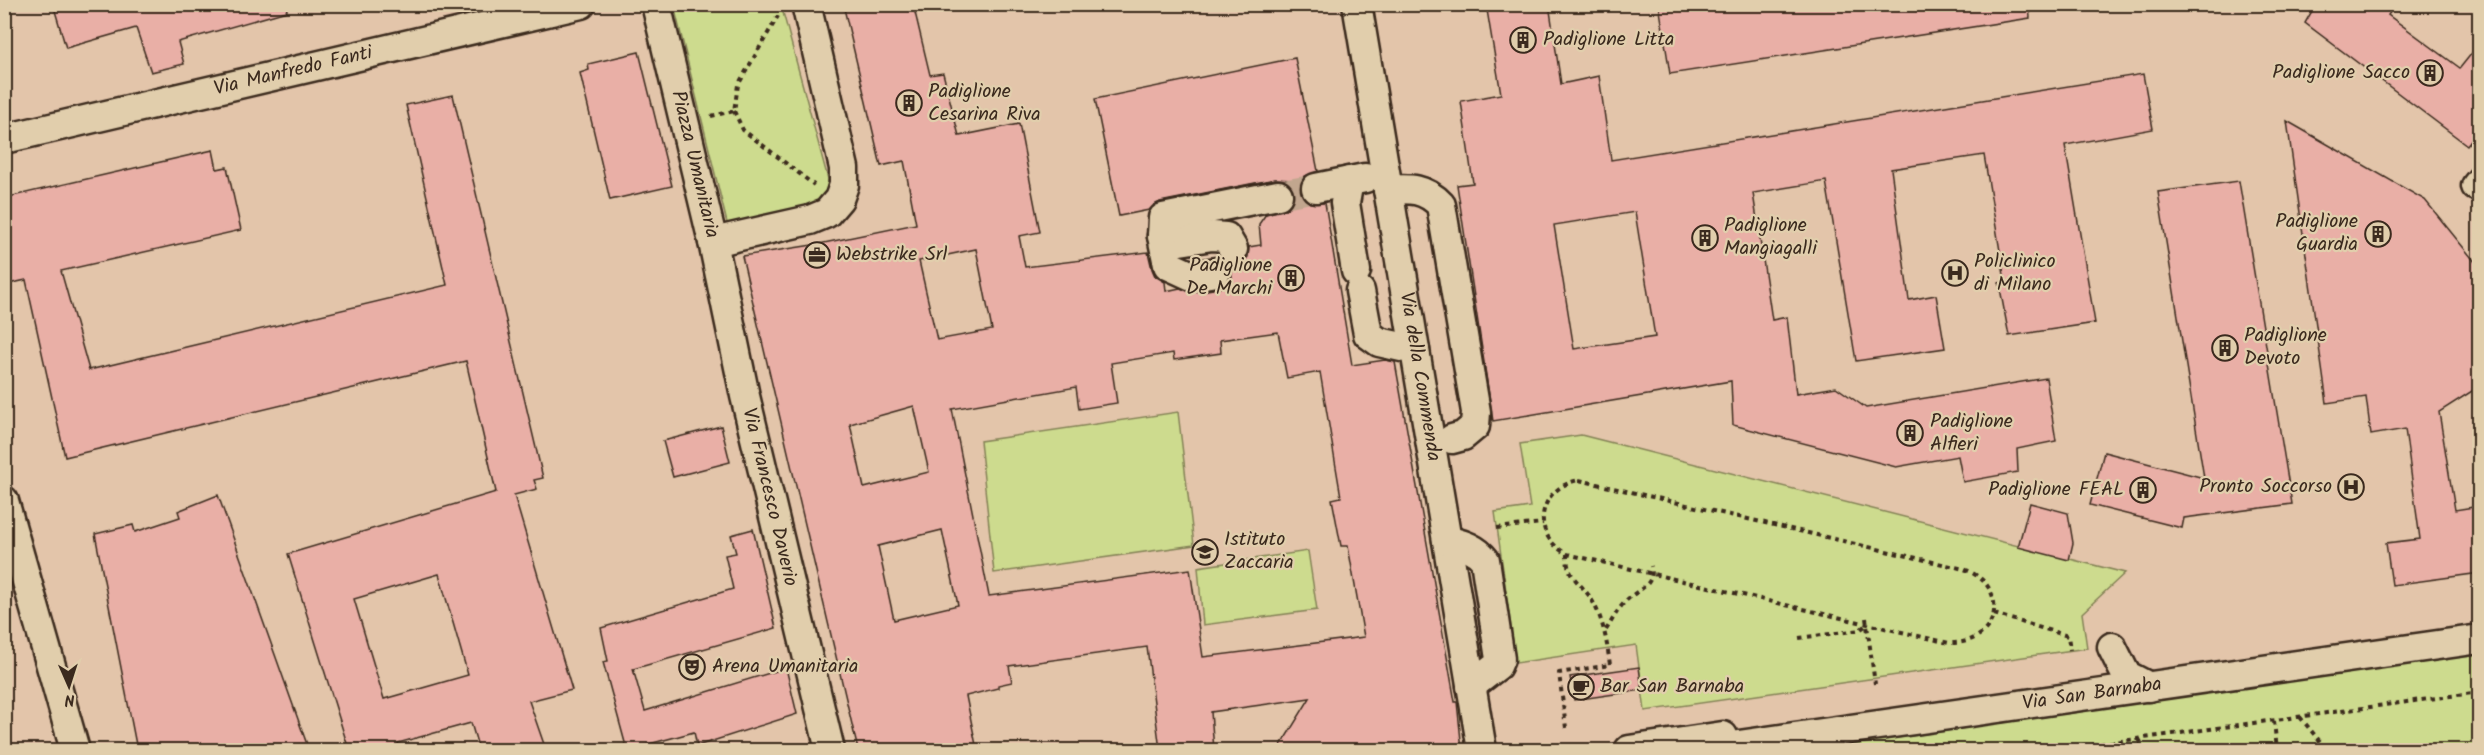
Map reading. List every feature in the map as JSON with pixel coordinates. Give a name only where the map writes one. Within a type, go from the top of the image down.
[{"type":"street","name":"Via Manfredo Fanti","points":[[4,138],[582,4]]},
{"type":"street","name":"Piazza Umanitaria","points":[[656,4],[712,242],[810,220],[827,213],[839,199],[844,184],[844,168],[794,6]]},
{"type":"street","name":"Via della Commenda","points":[[1357,4],[1482,750]]},
{"type":"street","points":[[1349,181],[1345,203],[1368,334],[1379,342],[1415,350]]},
{"type":"street","points":[[1316,188],[1349,181],[1386,182],[1417,189],[1432,196],[1441,205],[1476,411],[1475,426],[1463,436],[1452,439]]},
{"type":"street","points":[[1216,272],[1192,276],[1168,265],[1161,236],[1163,218],[1278,195]]},
{"type":"street","points":[[1161,236],[1180,241],[1212,236],[1226,237],[1233,249]]},
{"type":"street","name":"Via Francesco Daverio","points":[[712,242],[745,396],[830,750]]},
{"type":"street","points":[[4,501],[75,750]]},
{"type":"street","name":"Via San Barnaba","points":[[1704,750],[2480,639]]},
{"type":"street","points":[[2112,646],[2126,675],[2149,687]]},
{"type":"street","points":[[1629,750],[2103,680],[2106,693]]},
{"type":"path","points":[[794,6],[738,85],[734,111],[743,130],[817,187]]},
{"type":"path","points":[[701,118],[734,111]]},
{"type":"path","points":[[1579,480],[1976,574],[1985,581],[1991,591],[1994,614],[1989,626],[1972,641],[1949,644],[1567,554],[1550,542],[1543,523],[1543,512],[1552,494],[1569,482],[1579,480]]},
{"type":"path","points":[[1497,528],[1543,523]]},
{"type":"path","points":[[1566,728],[1559,673],[1610,665],[1605,631],[1593,601],[1572,578],[1567,554]]},
{"type":"path","points":[[1605,631],[1626,600],[1650,582],[1653,574],[1651,566]]},
{"type":"path","points":[[1994,614],[2068,636],[2070,650]]},
{"type":"path","points":[[1866,618],[1875,684]]},
{"type":"path","points":[[1799,638],[1860,630],[1867,624]]},
{"type":"path","points":[[2056,750],[2480,692]]},
{"type":"path","points":[[2300,717],[2327,750]]},
{"type":"path","points":[[2274,721],[2277,750]]},
{"type":"path","points":[[2139,739],[2145,750]]},
{"type":"green space","points":[[681,4],[781,5],[828,179],[826,194],[816,206],[728,227],[674,6]]},
{"type":"green space","points":[[1178,412],[1194,545],[994,573],[980,441]]},
{"type":"green space","points":[[1581,435],[2125,573],[2082,613],[2087,648],[1645,711],[1636,645],[1516,663],[1495,512],[1530,507],[1520,444]]},
{"type":"green space","points":[[1308,551],[1317,610],[1203,625],[1198,567]]},
{"type":"green space","points":[[2479,654],[2479,750],[1812,750],[1883,740]]},
{"type":"building","points":[[53,4],[286,4],[287,11],[178,42],[184,64],[151,72],[136,28],[66,48]]},
{"type":"building","points":[[843,4],[913,4],[930,75],[943,73],[959,136],[1019,124],[1040,232],[1019,236],[1025,267],[1148,252],[1155,276],[1165,282],[1166,291],[1180,288],[1195,292],[1219,288],[1227,284],[1232,277],[1230,265],[1242,263],[1248,257],[1249,247],[1261,245],[1259,224],[1266,214],[1288,208],[1293,201],[1294,191],[1289,183],[1292,180],[1275,179],[1160,202],[1149,210],[1119,216],[1095,99],[1295,58],[1318,171],[1305,176],[1300,183],[1300,192],[1310,203],[1325,203],[1352,365],[1385,360],[1395,362],[1455,702],[1457,702],[1462,750],[1278,750],[1310,698],[1211,712],[1214,750],[1160,750],[1147,647],[1009,666],[1012,682],[966,696],[977,750],[858,750],[742,256],[819,244],[916,224],[904,161],[881,166]],"holes":[[[976,249],[992,330],[937,340],[919,261]],[[1278,332],[1287,378],[1320,372],[1341,497],[1332,499],[1341,546],[1348,546],[1364,637],[1203,657],[1190,569],[989,596],[952,409],[1076,387],[1079,409],[1117,403],[1111,363],[1173,353],[1174,360],[1221,353],[1220,340]],[[914,406],[929,472],[864,488],[850,424]],[[942,530],[958,605],[894,620],[878,546]]]},
{"type":"building","name":"Padiglione Mangiagalli","points":[[1486,4],[1549,4],[1561,84],[1599,76],[1611,160],[2143,74],[2153,129],[2065,145],[2095,323],[2009,336],[1999,283],[2005,281],[1984,155],[1891,169],[1909,300],[1936,295],[1945,348],[1856,361],[1826,181],[1753,193],[1772,320],[1787,317],[1796,394],[1836,387],[1866,408],[2046,378],[2056,441],[2017,449],[2018,472],[1963,482],[1958,456],[1896,467],[1733,425],[1731,381],[1493,421],[1457,185],[1473,183],[1461,101],[1501,94]],"holes":[[[1635,212],[1655,337],[1574,349],[1554,225]]]},
{"type":"building","points":[[1659,4],[2029,4],[2030,18],[1670,74]]},
{"type":"building","name":"Padiglione Sacco","points":[[2316,4],[2396,4],[2388,15],[2460,68],[2480,43],[2480,128],[2467,145],[2305,23]]},
{"type":"building","points":[[639,52],[672,186],[610,200],[580,73],[589,70],[588,64]]},
{"type":"building","points":[[453,95],[543,478],[534,480],[537,489],[514,495],[572,690],[529,701],[546,750],[479,750],[471,723],[398,743],[400,750],[349,750],[288,554],[496,492],[466,361],[65,457],[26,280],[4,285],[4,198],[213,150],[217,169],[227,167],[241,230],[61,271],[89,370],[447,285],[406,105]],"holes":[[[439,574],[468,675],[384,699],[354,599]]]},
{"type":"building","name":"Padiglione Guardia","points":[[2287,121],[2425,200],[2480,268],[2480,386],[2439,412],[2455,510],[2480,506],[2480,573],[2392,585],[2386,543],[2420,539],[2405,429],[2371,435],[2366,397],[2327,403]]},
{"type":"building","name":"Padiglione Devoto","points":[[2239,181],[2292,504],[2184,518],[2182,528],[2090,505],[2104,452],[2204,478],[2158,192]]},
{"type":"building","points":[[721,426],[730,462],[673,477],[663,441]]},
{"type":"building","points":[[218,495],[309,750],[137,750],[95,534],[133,525],[135,532],[180,517],[178,511]]},
{"type":"building","points":[[2030,503],[2068,513],[2073,543],[2069,560],[2018,547]]},
{"type":"building","points":[[753,529],[776,628],[633,669],[645,711],[786,668],[797,714],[697,746],[694,732],[627,750],[603,662],[608,661],[601,628],[733,589],[725,555],[736,553],[731,535]]},
{"type":"building","points":[[1639,667],[1642,690],[1574,700],[1570,677]]},
{"type":"tunnel","points":[[1278,195],[1316,188]]},
{"type":"place","name":"Padiglione Litta","points":[[1523,40]]},
{"type":"place","name":"Padiglione Sacco","points":[[2430,73]]},
{"type":"place","name":"Padiglione Cesarina Riva","points":[[909,103]]},
{"type":"place","name":"Padiglione Guardia","points":[[2378,234]]},
{"type":"place","name":"Padiglione Mangiagalli","points":[[1705,238]]},
{"type":"place","name":"Webstrike Srl","points":[[817,255]]},
{"type":"place","name":"Policlinico di Milano","points":[[1955,273]]},
{"type":"place","name":"Padiglione De Marchi","points":[[1291,278]]},
{"type":"place","name":"Padiglione Devoto","points":[[2225,348]]},
{"type":"place","name":"Padiglione Alfieri","points":[[1910,433]]},
{"type":"place","name":"Pronto Soccorso","points":[[2351,487]]},
{"type":"place","name":"Padiglione FEAL","points":[[2143,490]]},
{"type":"place","name":"Istituto Zaccaria","points":[[1205,552]]},
{"type":"place","name":"Arena Umanitaria","points":[[692,667]]},
{"type":"place","name":"Bar San Barnaba","points":[[1581,687]]}]
